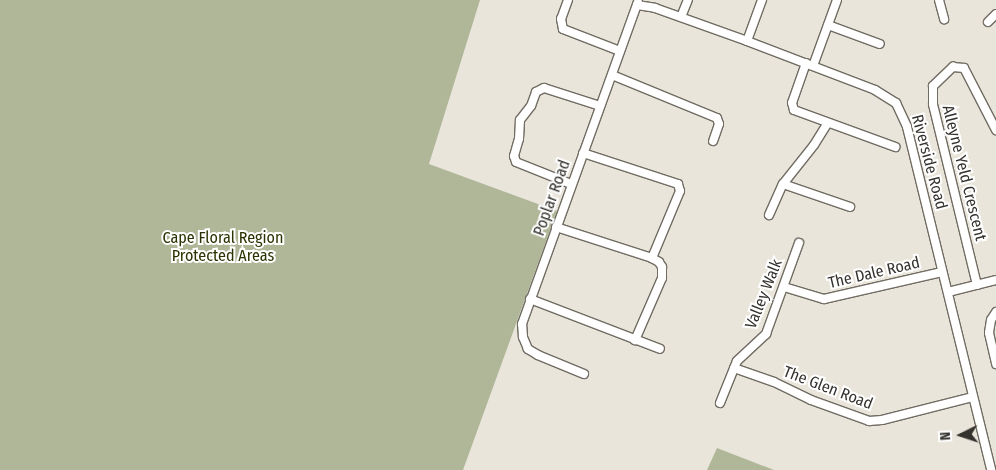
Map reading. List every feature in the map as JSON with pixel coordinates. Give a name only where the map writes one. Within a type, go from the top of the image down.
[{"type":"street","points":[[568,0],[561,19],[563,29],[620,52]]},
{"type":"street","points":[[681,18],[688,0]]},
{"type":"street","points":[[747,41],[762,0]]},
{"type":"street","points":[[837,0],[792,107],[799,112],[895,147]]},
{"type":"street","points":[[939,0],[944,19]]},
{"type":"street","name":"Poplar Road","points":[[584,374],[528,349],[523,337],[522,324],[638,2]]},
{"type":"street","name":"Riverside Road","points":[[638,2],[809,64],[885,94],[900,108],[907,126],[991,470]]},
{"type":"street","points":[[988,22],[996,14]]},
{"type":"street","points":[[828,25],[880,44]]},
{"type":"street","name":"Alleyne Yeld Crescent","points":[[977,285],[933,104],[933,86],[953,67],[964,68],[996,130]]},
{"type":"street","points":[[612,75],[660,93],[684,106],[717,118],[719,124],[713,141]]},
{"type":"street","points":[[571,184],[516,162],[514,156],[519,139],[520,120],[531,106],[536,92],[544,88],[600,106]]},
{"type":"street","points":[[769,215],[783,184],[814,146],[828,123]]},
{"type":"street","points":[[583,153],[678,184],[680,191],[652,258]]},
{"type":"street","points":[[783,184],[850,207]]},
{"type":"street","points":[[556,227],[652,258],[662,267],[662,278],[635,340]]},
{"type":"street","name":"Valley Walk","points":[[720,403],[740,357],[766,334],[799,243]]},
{"type":"street","name":"The Dale Road","points":[[784,286],[824,299],[942,272]]},
{"type":"street","points":[[948,292],[996,280]]},
{"type":"street","points":[[530,299],[660,349]]},
{"type":"street","points":[[996,312],[991,320],[989,333],[996,364]]},
{"type":"street","name":"The Glen Road","points":[[734,368],[774,382],[811,400],[868,420],[882,420],[972,397]]},
{"type":"green space","name":"Cape Floral Region Protected Areas","points":[[0,0],[480,0],[429,164],[557,211],[463,470],[0,470]]},
{"type":"green space","points":[[717,448],[774,470],[707,470]]}]
